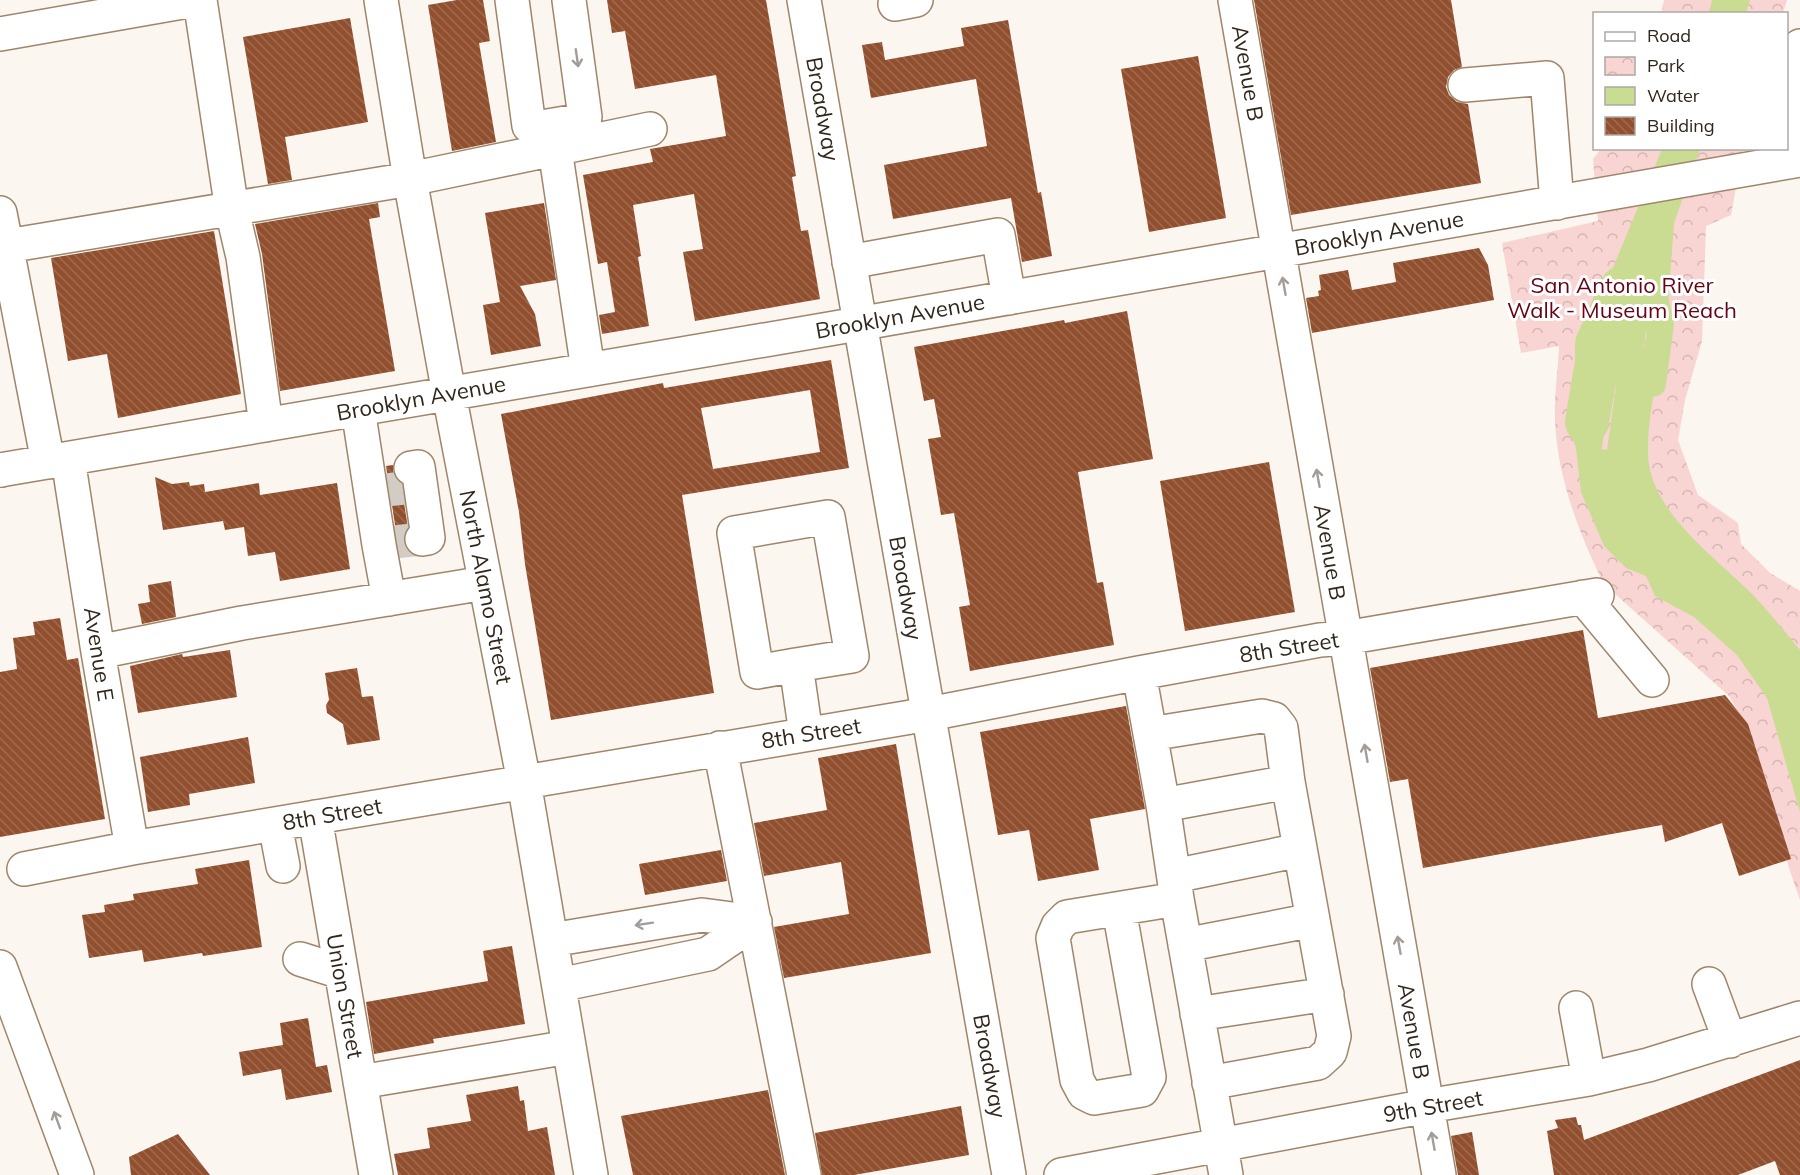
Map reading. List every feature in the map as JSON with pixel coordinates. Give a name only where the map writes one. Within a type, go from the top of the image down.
[{"type":"main road","points":[[0,34],[194,0]]},
{"type":"main road","points":[[200,0],[232,210],[243,257],[266,425]]},
{"type":"main road","name":"North Alamo Street","points":[[381,0],[410,179],[449,394],[524,782],[591,1175]]},
{"type":"main road","points":[[512,0],[529,126],[536,128],[583,120],[585,117],[569,0]]},
{"type":"main road","name":"Broadway","points":[[804,0],[1009,1175]]},
{"type":"main road","name":"Avenue B","points":[[1235,0],[1440,1175]]},
{"type":"main road","points":[[1788,119],[1792,65],[1800,46]]},
{"type":"main road","points":[[1465,85],[1547,78],[1557,203]]},
{"type":"main road","points":[[6,246],[410,179],[650,129]]},
{"type":"main road","points":[[1788,136],[1795,161]]},
{"type":"main road","points":[[555,149],[588,370]]},
{"type":"main road","name":"Brooklyn Avenue","points":[[0,470],[1795,161]]},
{"type":"main road","name":"Avenue E","points":[[0,213],[58,461],[98,652],[132,848]]},
{"type":"main road","points":[[849,262],[998,235],[1009,298]]},
{"type":"main road","points":[[358,409],[399,506],[389,600]]},
{"type":"main road","points":[[399,506],[469,495]]},
{"type":"main road","points":[[828,517],[852,656],[796,665],[757,672],[734,533],[828,517]]},
{"type":"main road","points":[[98,652],[242,623],[485,583]]},
{"type":"main road","name":"8th Street","points":[[24,869],[132,848],[929,714],[1312,642],[1590,596],[1652,680]]},
{"type":"main road","points":[[796,665],[806,734]]},
{"type":"main road","points":[[1139,673],[1223,1160]]},
{"type":"main road","points":[[1150,734],[1262,716],[1274,719],[1281,728],[1288,782],[1327,994],[1334,1036],[1330,1052],[1318,1064],[1209,1083]]},
{"type":"main road","points":[[720,748],[804,1175]]},
{"type":"main road","points":[[1163,805],[1288,782]]},
{"type":"main road","name":"Union Street","points":[[315,817],[376,1175]]},
{"type":"main road","points":[[275,824],[283,866]]},
{"type":"main road","points":[[1119,909],[1149,1077],[1142,1090],[1094,1098],[1084,1093],[1077,1080],[1053,938],[1058,926],[1067,916],[1119,909],[1175,888],[1300,850]]},
{"type":"main road","points":[[551,940],[702,915],[755,922]]},
{"type":"main road","points":[[1185,945],[1313,920]]},
{"type":"main road","points":[[559,985],[708,954],[755,922]]},
{"type":"main road","points":[[300,959],[341,972]]},
{"type":"main road","points":[[0,967],[77,1175]]},
{"type":"main road","points":[[1709,984],[1730,1041]]},
{"type":"main road","points":[[1197,1014],[1327,994]]},
{"type":"main road","points":[[1576,1008],[1589,1079]]},
{"type":"main road","name":"9th Street","points":[[1061,1175],[1223,1160],[1427,1106],[1589,1079],[1648,1065],[1800,1018]]},
{"type":"main road","points":[[360,1082],[569,1047]]},
{"type":"green space","points":[[1664,0],[1787,0],[1783,12],[1661,12]]},
{"type":"green space","name":"San Antonio River Walk - Museum Reach","points":[[1600,150],[1743,150],[1731,215],[1706,226],[1702,341],[1685,400],[1678,440],[1698,495],[1738,523],[1741,544],[1770,573],[1800,591],[1800,900],[1749,730],[1729,696],[1604,584],[1586,545],[1565,483],[1557,441],[1555,402],[1559,346],[1521,353],[1502,243],[1598,221],[1593,159]]},
{"type":"water","points":[[1712,0],[1750,0],[1746,12],[1709,12]]},
{"type":"water","points":[[1662,150],[1700,150],[1674,223],[1666,333],[1618,329],[1612,345],[1582,343]]},
{"type":"water","points":[[1622,344],[1662,350],[1652,402],[1648,441],[1651,475],[1660,496],[1688,533],[1755,597],[1800,650],[1800,812],[1767,698],[1737,655],[1694,617],[1655,596],[1646,576],[1626,568],[1604,546],[1581,492],[1576,448],[1572,437],[1575,395],[1584,361],[1610,365],[1602,449],[1607,450]]},
{"type":"building","points":[[457,0],[483,0],[490,41],[479,43],[496,142],[452,151],[428,5]]},
{"type":"building","points":[[607,0],[766,0],[796,176],[792,177],[801,231],[808,230],[820,299],[695,321],[683,252],[703,249],[694,194],[633,205],[641,256],[638,257],[649,326],[602,334],[599,315],[615,312],[607,262],[598,264],[583,175],[653,162],[650,149],[726,136],[716,75],[635,89],[625,31],[612,33]]},
{"type":"building","points":[[1254,0],[1451,0],[1462,67],[1454,70],[1448,77],[1446,87],[1449,95],[1457,102],[1468,104],[1481,183],[1291,215]]},
{"type":"building","points":[[350,18],[368,122],[285,137],[292,180],[268,184],[243,37]]},
{"type":"building","points":[[1008,20],[1038,193],[1041,192],[1052,256],[1022,262],[1011,198],[893,219],[884,165],[987,146],[976,79],[871,98],[862,45],[882,42],[885,60],[964,46],[961,28]]},
{"type":"building","points":[[1198,56],[1226,218],[1149,232],[1121,69]]},
{"type":"building","points":[[378,203],[380,217],[369,219],[395,371],[280,391],[262,254],[255,224]]},
{"type":"building","points":[[544,203],[556,280],[520,286],[535,314],[541,346],[491,355],[483,305],[500,302],[485,213]]},
{"type":"building","points":[[214,231],[241,394],[118,418],[107,354],[68,361],[51,258]]},
{"type":"building","points":[[1479,248],[1488,265],[1494,300],[1312,333],[1306,298],[1319,296],[1318,291],[1321,290],[1319,275],[1348,270],[1352,290],[1396,282],[1393,263]]},
{"type":"building","points":[[1127,311],[1153,459],[1078,472],[1097,583],[1103,582],[1114,645],[970,671],[959,607],[970,605],[954,513],[941,515],[928,439],[941,437],[934,399],[924,401],[914,347]]},
{"type":"building","points":[[831,360],[849,468],[682,495],[714,693],[551,720],[525,564],[519,512],[501,414],[663,383],[664,388]],"holes":[[[810,390],[820,452],[713,469],[701,408]]]},
{"type":"building","points":[[1269,462],[1295,612],[1185,631],[1160,481]]},
{"type":"building","points":[[393,465],[396,479],[401,484],[408,528],[404,533],[403,542],[407,550],[399,551],[386,466]]},
{"type":"building","points":[[155,477],[172,484],[189,482],[190,486],[204,484],[205,492],[259,483],[260,495],[337,483],[350,569],[280,581],[275,552],[248,556],[244,527],[225,530],[223,521],[163,530]]},
{"type":"building","points":[[171,581],[176,617],[142,624],[138,604],[150,602],[148,585]]},
{"type":"building","points":[[60,618],[67,660],[78,658],[105,819],[0,837],[0,672],[17,669],[13,638],[35,635],[33,622]]},
{"type":"building","points":[[1583,630],[1598,718],[1725,695],[1748,724],[1791,859],[1739,876],[1722,823],[1665,842],[1662,825],[1423,868],[1408,779],[1390,782],[1370,668]]},
{"type":"building","points":[[230,650],[237,697],[138,713],[130,666],[182,654],[183,657]]},
{"type":"building","points":[[357,668],[362,697],[373,696],[380,740],[347,745],[343,724],[327,713],[326,705],[329,700],[325,673]]},
{"type":"building","points":[[1126,706],[1145,809],[1090,819],[1099,870],[1038,881],[1029,830],[998,835],[980,732]]},
{"type":"building","points":[[248,737],[255,783],[189,794],[190,805],[148,812],[140,757]]},
{"type":"building","points":[[896,744],[931,953],[784,978],[774,927],[849,914],[841,862],[764,876],[754,823],[827,810],[818,758]]},
{"type":"building","points":[[721,850],[727,881],[645,895],[639,864]]},
{"type":"building","points":[[249,860],[262,947],[144,962],[142,950],[89,958],[82,915],[105,912],[104,905],[134,900],[133,894],[198,884],[195,869]]},
{"type":"building","points":[[512,946],[525,1024],[433,1039],[434,1043],[374,1054],[366,1002],[488,981],[483,951]]},
{"type":"building","points":[[308,1018],[316,1067],[327,1065],[332,1092],[286,1100],[281,1069],[243,1076],[239,1052],[283,1045],[280,1023]]},
{"type":"building","points":[[1800,1060],[1800,1175],[1780,1175],[1775,1161],[1738,1175],[1554,1175],[1547,1131],[1558,1128],[1555,1120],[1576,1117],[1578,1125],[1581,1125],[1584,1140]]},
{"type":"building","points":[[518,1086],[520,1101],[524,1100],[528,1131],[547,1127],[555,1175],[398,1175],[394,1154],[430,1148],[427,1128],[471,1121],[466,1095]]},
{"type":"building","points":[[768,1090],[785,1175],[633,1175],[621,1116]]},
{"type":"building","points":[[961,1106],[969,1155],[854,1175],[822,1175],[815,1133]]},
{"type":"building","points":[[1472,1132],[1479,1175],[1458,1175],[1451,1136]]},
{"type":"building","points":[[178,1134],[210,1175],[131,1175],[129,1157]]},
{"type":"waterway","points":[[1587,422],[1597,363],[1597,344],[1622,288]]},
{"type":"waterway","points":[[1627,379],[1637,296]]},
{"type":"waterway","points":[[1653,384],[1661,323],[1655,299]]},
{"type":"tunnel","points":[[386,490],[414,487]]},
{"type":"tunnel","points":[[394,542],[422,539]]}]
